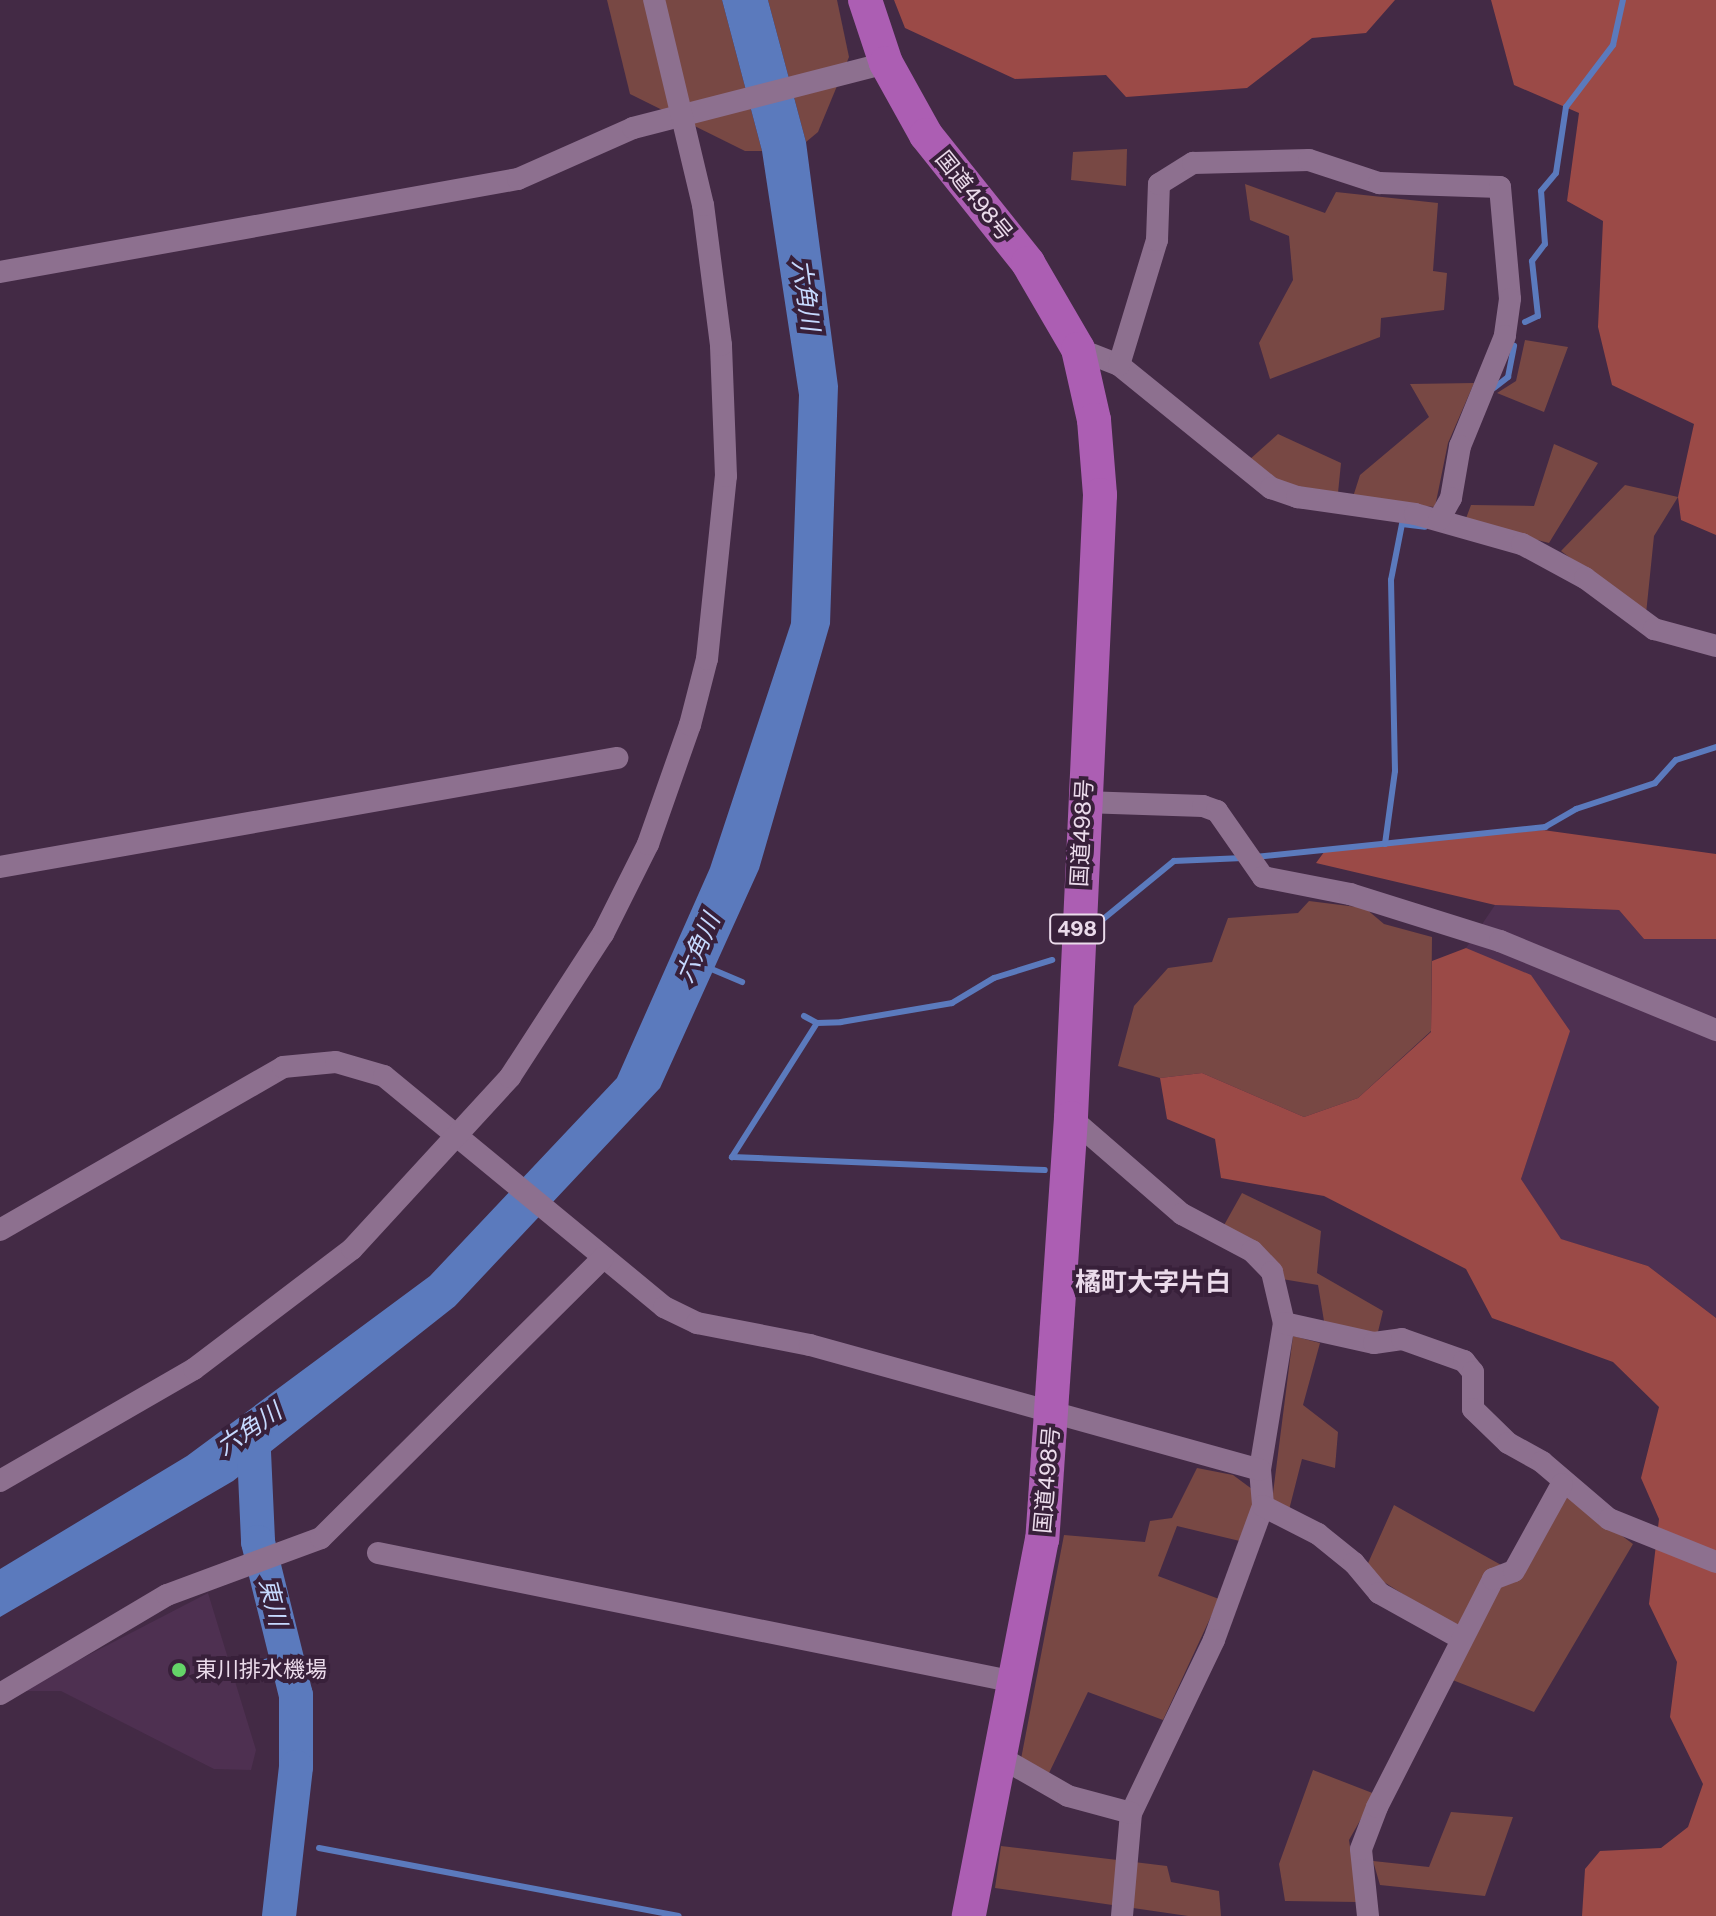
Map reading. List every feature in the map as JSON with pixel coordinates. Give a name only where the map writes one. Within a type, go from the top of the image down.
[{"type":"highway","name":"国道498号","points":[[865,0],[886,63],[926,135],[1028,263],[1078,349],[1094,420],[1100,495],[1083,802],[1071,1118],[1042,1539],[969,1916]]},
{"type":"street","points":[[0,1481],[120,1416],[206,1360],[352,1249],[462,1138],[510,1077],[603,934],[668,792],[707,659],[724,523],[724,390],[703,205],[684,115],[654,0]]},
{"type":"street","points":[[0,272],[518,179],[633,128],[886,63]]},
{"type":"street","points":[[1119,365],[1157,240],[1159,184],[1193,163],[1309,160],[1379,183],[1500,187],[1510,299],[1505,336],[1460,446],[1451,498],[1439,520]]},
{"type":"street","points":[[1078,349],[1119,365],[1271,488],[1439,520],[1550,557],[1654,629],[1716,646]]},
{"type":"street","points":[[0,867],[617,758]]},
{"type":"street","points":[[1083,802],[1203,806],[1217,811],[1241,838],[1254,866],[1280,884],[1350,894],[1500,941],[1716,1030]]},
{"type":"street","points":[[0,1230],[283,1067],[336,1062],[384,1076],[664,1307],[697,1323],[810,1345],[1260,1470]]},
{"type":"street","points":[[1071,1118],[1182,1214],[1252,1251],[1272,1272],[1284,1323],[1260,1470],[1263,1506],[1214,1640],[1131,1813],[1122,1916]]},
{"type":"street","points":[[0,1694],[167,1595],[219,1573],[292,1553],[321,1538],[599,1254]]},
{"type":"street","points":[[1284,1323],[1374,1343],[1402,1339],[1464,1361],[1473,1372],[1473,1409],[1508,1443],[1542,1462],[1562,1484],[1617,1523],[1716,1562]]},
{"type":"street","points":[[1368,1916],[1361,1849],[1368,1828],[1493,1579],[1514,1571],[1562,1484]]},
{"type":"street","points":[[1263,1506],[1318,1534],[1354,1563],[1379,1593],[1462,1639]]},
{"type":"street","points":[[378,1553],[1015,1682]]},
{"type":"street","points":[[1000,1757],[1068,1796],[1131,1813]]},
{"type":"shaded area","points":[[607,0],[722,0],[762,151],[745,151],[630,94]]},
{"type":"shaded area","points":[[768,0],[837,0],[849,57],[818,132],[806,142]]},
{"type":"shaded area","points":[[894,0],[1395,0],[1366,33],[1312,38],[1247,88],[1126,97],[1106,75],[1015,79],[905,28]]},
{"type":"shaded area","points":[[1491,0],[1716,0],[1716,535],[1681,520],[1678,497],[1694,424],[1612,385],[1598,327],[1603,221],[1567,201],[1579,113],[1514,85]]},
{"type":"shaded area","points":[[1127,149],[1126,186],[1071,180],[1073,152]]},
{"type":"shaded area","points":[[1245,184],[1325,213],[1336,192],[1438,203],[1433,271],[1447,273],[1444,310],[1381,318],[1380,337],[1270,379],[1259,343],[1293,280],[1289,236],[1250,220]]},
{"type":"shaded area","points":[[1525,340],[1568,347],[1544,412],[1497,393],[1516,381]]},
{"type":"shaded area","points":[[1474,383],[1448,443],[1435,507],[1352,500],[1360,475],[1429,417],[1410,384]]},
{"type":"shaded area","points":[[1278,434],[1341,463],[1338,493],[1284,484],[1249,460]]},
{"type":"shaded area","points":[[1554,444],[1598,463],[1549,543],[1465,521],[1471,505],[1534,506]]},
{"type":"shaded area","points":[[1625,485],[1678,497],[1654,536],[1646,614],[1561,551]]},
{"type":"shaded area","points":[[1543,830],[1716,854],[1716,939],[1644,939],[1619,910],[1495,905],[1316,863],[1327,848]]},
{"type":"shaded area","points":[[1309,901],[1365,908],[1384,924],[1432,937],[1431,1031],[1358,1098],[1304,1117],[1202,1073],[1160,1078],[1118,1066],[1134,1006],[1168,968],[1212,962],[1228,918],[1298,913]]},
{"type":"shaded area","points":[[1495,905],[1619,910],[1644,939],[1716,939],[1716,1318],[1648,1266],[1560,1239],[1521,1179],[1569,1031],[1466,948]]},
{"type":"shaded area","points":[[1466,948],[1531,975],[1570,1031],[1521,1179],[1561,1239],[1648,1266],[1716,1318],[1716,1916],[1582,1916],[1585,1869],[1600,1851],[1661,1848],[1688,1827],[1703,1784],[1670,1717],[1677,1662],[1649,1604],[1659,1519],[1641,1478],[1659,1407],[1613,1362],[1492,1318],[1466,1269],[1324,1196],[1221,1178],[1215,1139],[1167,1119],[1160,1078],[1202,1073],[1304,1117],[1358,1098],[1431,1032],[1432,961]]},
{"type":"shaded area","points":[[1242,1193],[1321,1231],[1317,1273],[1383,1311],[1377,1336],[1325,1327],[1318,1285],[1282,1279],[1223,1227]]},
{"type":"shaded area","points":[[1293,1336],[1320,1343],[1303,1405],[1338,1432],[1335,1468],[1302,1459],[1289,1510],[1272,1501]]},
{"type":"shaded area","points":[[1197,1468],[1233,1475],[1256,1492],[1244,1542],[1177,1526],[1158,1576],[1219,1599],[1163,1720],[1088,1692],[1049,1773],[1021,1759],[1064,1535],[1145,1542],[1150,1521],[1172,1518]]},
{"type":"shaded area","points":[[1563,1492],[1633,1544],[1534,1712],[1450,1679],[1469,1636],[1365,1570],[1394,1505],[1519,1575]]},
{"type":"shaded area","points":[[208,1593],[256,1750],[251,1770],[214,1769],[61,1691],[19,1691]]},
{"type":"shaded area","points":[[1313,1770],[1375,1794],[1349,1840],[1358,1902],[1285,1901],[1279,1864]]},
{"type":"shaded area","points":[[1451,1812],[1513,1817],[1485,1896],[1380,1885],[1373,1861],[1429,1867]]},
{"type":"shaded area","points":[[1001,1846],[1167,1866],[1171,1882],[1219,1891],[1221,1916],[1188,1916],[995,1888]]},
{"type":"water","name":"六角川","points":[[722,0],[768,0],[806,142],[838,386],[830,624],[759,869],[660,1088],[455,1306],[233,1481],[0,1617],[0,1569],[187,1456],[430,1276],[617,1078],[710,868],[791,623],[799,395],[762,151]]},
{"type":"waterway","points":[[1525,322],[1538,316],[1532,261],[1545,244],[1541,191],[1556,173],[1566,107],[1613,45],[1623,0]]},
{"type":"waterway","points":[[1494,388],[1508,377],[1514,346]]},
{"type":"waterway","points":[[1385,844],[1395,771],[1391,580],[1402,524],[1425,527]]},
{"type":"waterway","points":[[1255,857],[1545,827],[1576,809],[1655,783],[1676,760],[1716,747]]},
{"type":"waterway","points":[[1096,925],[1174,861],[1243,858]]},
{"type":"waterway","points":[[804,1016],[817,1023],[841,1022],[952,1003],[994,978],[1052,960]]},
{"type":"waterway","name":"六角川","points":[[709,968],[742,982]]},
{"type":"waterway","points":[[817,1023],[732,1157],[1045,1170]]},
{"type":"waterway","name":"東川","points":[[253,1430],[258,1542],[296,1695],[296,1767],[279,1916]]},
{"type":"waterway","points":[[219,1675],[286,1656]]},
{"type":"waterway","points":[[319,1848],[679,1916]]},
{"type":"place","name":"東川排水機場","points":[[179,1670]]},
{"type":"district","name":"橘町大字片白","points":[[1153,1282]]}]
